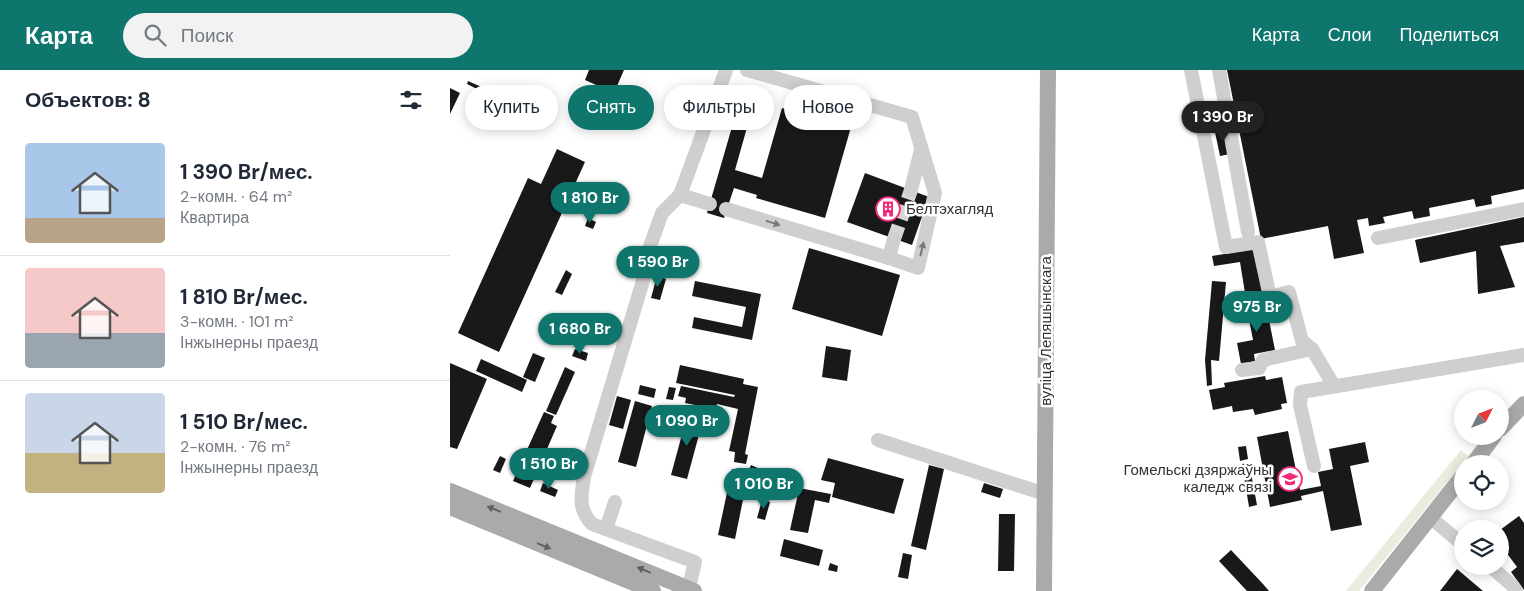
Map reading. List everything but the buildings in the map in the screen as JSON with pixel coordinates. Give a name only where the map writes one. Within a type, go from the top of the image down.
[{"type":"main road","name":"вуліца Лепяшынскага","points":[[1044,591],[1048,70]]},
{"type":"main road","points":[[1509,420],[1524,404]]},
{"type":"main road","points":[[1372,591],[1454,488]]},
{"type":"main road","points":[[450,491],[691,590]]},
{"type":"main road","points":[[450,507],[653,591]]},
{"type":"street","points":[[648,252],[662,213],[680,195],[726,70]]},
{"type":"street","points":[[726,209],[918,268],[935,192],[912,117],[746,70]]},
{"type":"street","points":[[1191,70],[1226,248],[1258,242],[1270,297],[1289,292],[1302,341],[1312,350],[1334,386]]},
{"type":"street","points":[[1218,70],[1248,232]]},
{"type":"street","points":[[911,190],[922,149]]},
{"type":"street","points":[[680,195],[710,204]]},
{"type":"street","points":[[1378,238],[1524,209]]},
{"type":"street","points":[[889,258],[894,238]]},
{"type":"street","points":[[645,274],[583,486],[580,503],[584,516],[592,524],[695,562],[691,590]]},
{"type":"street","points":[[1242,370],[1259,368],[1263,360],[1269,358],[1312,350]]},
{"type":"street","points":[[1314,466],[1300,397],[1302,392],[1524,355]]},
{"type":"street","points":[[878,440],[1045,494]]},
{"type":"street","points":[[606,529],[615,502]]},
{"type":"street","points":[[1431,518],[1454,537]]},
{"type":"street","points":[[1500,575],[1516,591]]},
{"type":"green space","points":[[1461,450],[1467,455],[1457,455]]},
{"type":"green space","points":[[1454,459],[1454,473],[1359,591],[1346,591]]},
{"type":"tunnel","points":[[894,239],[911,190]]},
{"type":"tunnel","points":[[645,274],[648,252]]},
{"type":"place","name":"Белтэхагляд","points":[[888,209]]},
{"type":"place","name":"Гомельскі дзяржаўны каледж связі","points":[[1290,479]]}]
